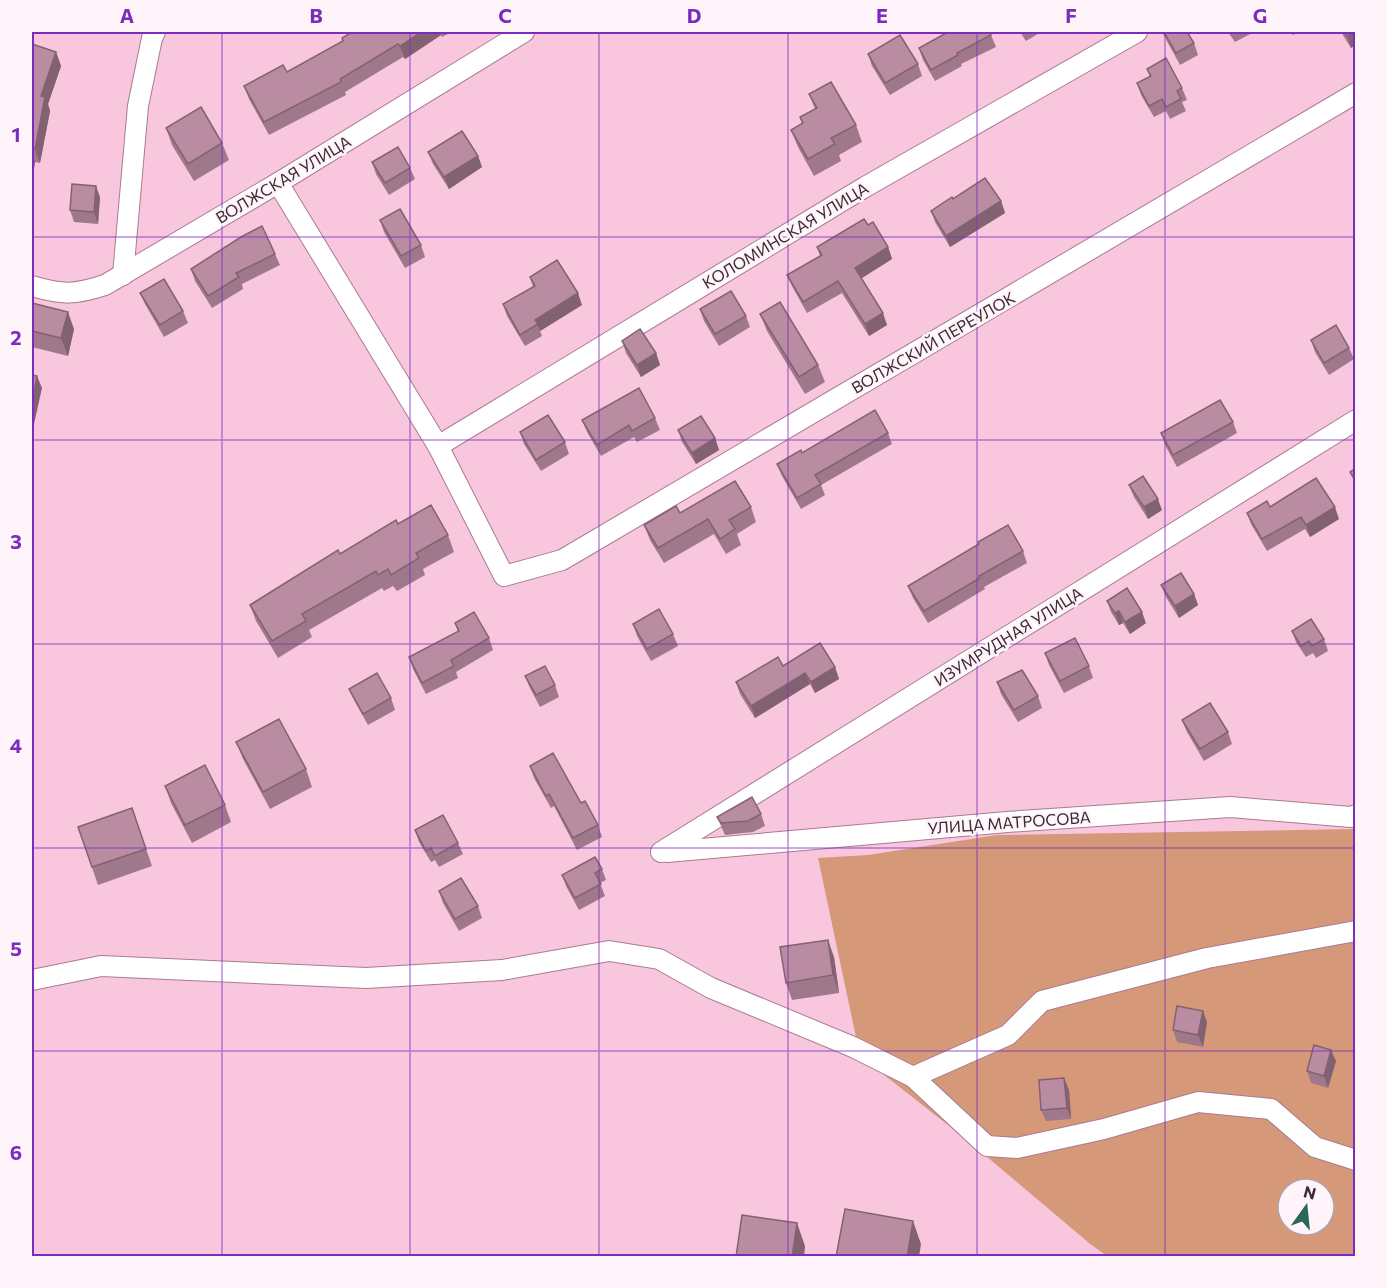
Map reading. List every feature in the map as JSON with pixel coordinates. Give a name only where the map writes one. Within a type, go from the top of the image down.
[{"type":"street","points":[[123,275],[138,106],[152,38],[156,32]]},
{"type":"street","name":"ВОЛЖСКАЯ УЛИЦА","points":[[32,286],[54,293],[81,293],[105,285],[278,183],[524,32]]},
{"type":"street","name":"КОЛОМИНСКАЯ УЛИЦА","points":[[438,446],[865,187],[1137,32]]},
{"type":"street","name":"ВОЛЖСКИЙ ПЕРЕУЛОК","points":[[438,446],[504,576],[562,560],[1356,93]]},
{"type":"street","points":[[278,183],[438,446]]},
{"type":"street","name":"ИЗУМРУДНАЯ УЛИЦА","points":[[661,852],[1356,420]]},
{"type":"street","name":"УЛИЦА МАТРОСОВА","points":[[661,852],[1007,822],[1230,807],[1354,817]]},
{"type":"street","points":[[913,1077],[1008,1035],[1042,1001],[1207,958],[1356,932]]},
{"type":"street","points":[[32,980],[101,966],[366,978],[502,970],[609,951],[659,959],[711,988],[853,1047],[913,1077],[987,1146],[1017,1149],[1104,1129],[1198,1102],[1271,1109],[1315,1147],[1356,1160]]},
{"type":"shaded area","points":[[1355,829],[1355,1256],[1107,1256],[967,1140],[860,1056],[818,858],[868,855],[997,835]]},
{"type":"building","points":[[352,32],[421,32],[340,79],[341,82],[264,122],[244,86],[283,65],[287,72],[343,41],[342,38]]},
{"type":"building","points":[[948,32],[989,32],[991,35],[931,70],[919,48]]},
{"type":"building","points":[[1164,32],[1187,32],[1194,43],[1176,53]]},
{"type":"building","points":[[900,35],[918,64],[885,83],[868,54]]},
{"type":"building","points":[[32,44],[56,52],[41,96],[45,97],[35,149],[32,149]]},
{"type":"building","points":[[1166,58],[1182,88],[1177,91],[1181,99],[1166,107],[1162,99],[1149,106],[1137,83],[1151,76],[1147,69]]},
{"type":"building","points":[[831,82],[856,125],[831,138],[835,144],[808,159],[791,130],[803,123],[800,117],[817,108],[809,94]]},
{"type":"building","points":[[201,107],[222,143],[188,164],[166,128]]},
{"type":"building","points":[[462,131],[478,156],[444,177],[428,152]]},
{"type":"building","points":[[398,147],[410,168],[385,183],[372,162]]},
{"type":"building","points":[[985,178],[1001,201],[946,236],[931,211]]},
{"type":"building","points":[[72,184],[96,186],[94,212],[70,210]]},
{"type":"building","points":[[400,209],[421,245],[401,256],[380,220]]},
{"type":"building","points":[[864,219],[868,225],[873,222],[888,247],[855,268],[883,313],[865,324],[838,281],[803,302],[787,275],[822,255],[817,247]]},
{"type":"building","points":[[262,226],[275,254],[236,273],[239,277],[208,296],[191,269]]},
{"type":"building","points":[[557,260],[578,293],[535,320],[538,324],[520,335],[503,304],[535,286],[530,277]]},
{"type":"building","points":[[164,279],[183,311],[160,325],[140,293]]},
{"type":"building","points":[[731,291],[746,316],[715,334],[700,309]]},
{"type":"building","points":[[780,302],[818,365],[799,377],[760,314]]},
{"type":"building","points":[[32,303],[68,312],[61,338],[32,331]]},
{"type":"building","points":[[1336,325],[1349,348],[1324,363],[1311,340]]},
{"type":"building","points":[[640,329],[656,353],[637,365],[622,341]]},
{"type":"building","points":[[32,375],[37,376],[32,405]]},
{"type":"building","points":[[639,388],[655,418],[632,431],[629,425],[597,445],[582,420]]},
{"type":"building","points":[[1220,400],[1233,422],[1173,455],[1161,433]]},
{"type":"building","points":[[875,410],[888,433],[815,475],[821,484],[797,498],[777,464],[801,450],[802,453]]},
{"type":"building","points":[[548,415],[565,442],[536,460],[520,432]]},
{"type":"building","points":[[701,416],[715,438],[692,453],[678,430]]},
{"type":"building","points":[[1356,468],[1356,482],[1350,472]]},
{"type":"building","points":[[1143,476],[1158,499],[1144,507],[1129,485]]},
{"type":"building","points":[[1316,478],[1335,507],[1306,525],[1301,517],[1262,539],[1247,513],[1267,501],[1270,507]]},
{"type":"building","points":[[735,481],[751,507],[729,520],[735,529],[720,539],[708,519],[658,548],[644,525],[676,506],[680,513]]},
{"type":"building","points":[[431,505],[448,535],[416,553],[419,558],[391,575],[388,569],[378,575],[376,571],[302,614],[306,621],[272,641],[250,605],[338,550],[340,554],[396,520],[398,524]]},
{"type":"building","points":[[1008,525],[1023,551],[924,611],[908,586]]},
{"type":"building","points":[[1181,573],[1194,594],[1175,606],[1161,585]]},
{"type":"building","points":[[1127,588],[1142,612],[1125,622],[1119,611],[1115,613],[1107,601]]},
{"type":"building","points":[[659,609],[673,634],[647,649],[633,624]]},
{"type":"building","points":[[474,612],[489,638],[451,660],[454,666],[422,683],[409,657],[459,631],[455,623]]},
{"type":"building","points":[[1311,619],[1324,639],[1312,646],[1309,641],[1301,646],[1292,631]]},
{"type":"building","points":[[1075,638],[1089,666],[1060,681],[1045,653]]},
{"type":"building","points":[[820,643],[835,667],[811,682],[805,673],[751,706],[736,682],[778,657],[783,666]]},
{"type":"building","points":[[545,666],[555,685],[536,695],[525,676]]},
{"type":"building","points":[[1022,670],[1038,696],[1014,710],[997,682]]},
{"type":"building","points":[[377,673],[391,698],[363,714],[349,689]]},
{"type":"building","points":[[1210,703],[1228,732],[1200,749],[1182,720]]},
{"type":"building","points":[[279,719],[306,769],[263,792],[236,742]]},
{"type":"building","points":[[553,753],[581,803],[585,801],[598,825],[573,838],[549,794],[546,796],[530,766]]},
{"type":"building","points":[[205,765],[225,805],[185,825],[165,786]]},
{"type":"building","points":[[752,797],[761,814],[748,821],[721,823],[717,817]]},
{"type":"building","points":[[132,808],[146,849],[92,867],[78,827]]},
{"type":"building","points":[[443,815],[458,843],[435,856],[431,848],[426,851],[415,830]]},
{"type":"building","points":[[595,857],[602,869],[595,873],[601,884],[575,898],[562,875]]},
{"type":"building","points":[[461,878],[478,906],[455,919],[439,891]]},
{"type":"building","points":[[828,940],[833,975],[786,983],[780,947]]},
{"type":"building","points":[[1177,1006],[1203,1011],[1198,1035],[1173,1030]]},
{"type":"building","points":[[1314,1045],[1331,1050],[1324,1076],[1307,1071]]},
{"type":"building","points":[[1064,1078],[1067,1108],[1041,1110],[1039,1080]]},
{"type":"building","points":[[845,1209],[913,1221],[907,1257],[836,1257]]},
{"type":"building","points":[[742,1215],[797,1223],[792,1257],[736,1257]]}]
